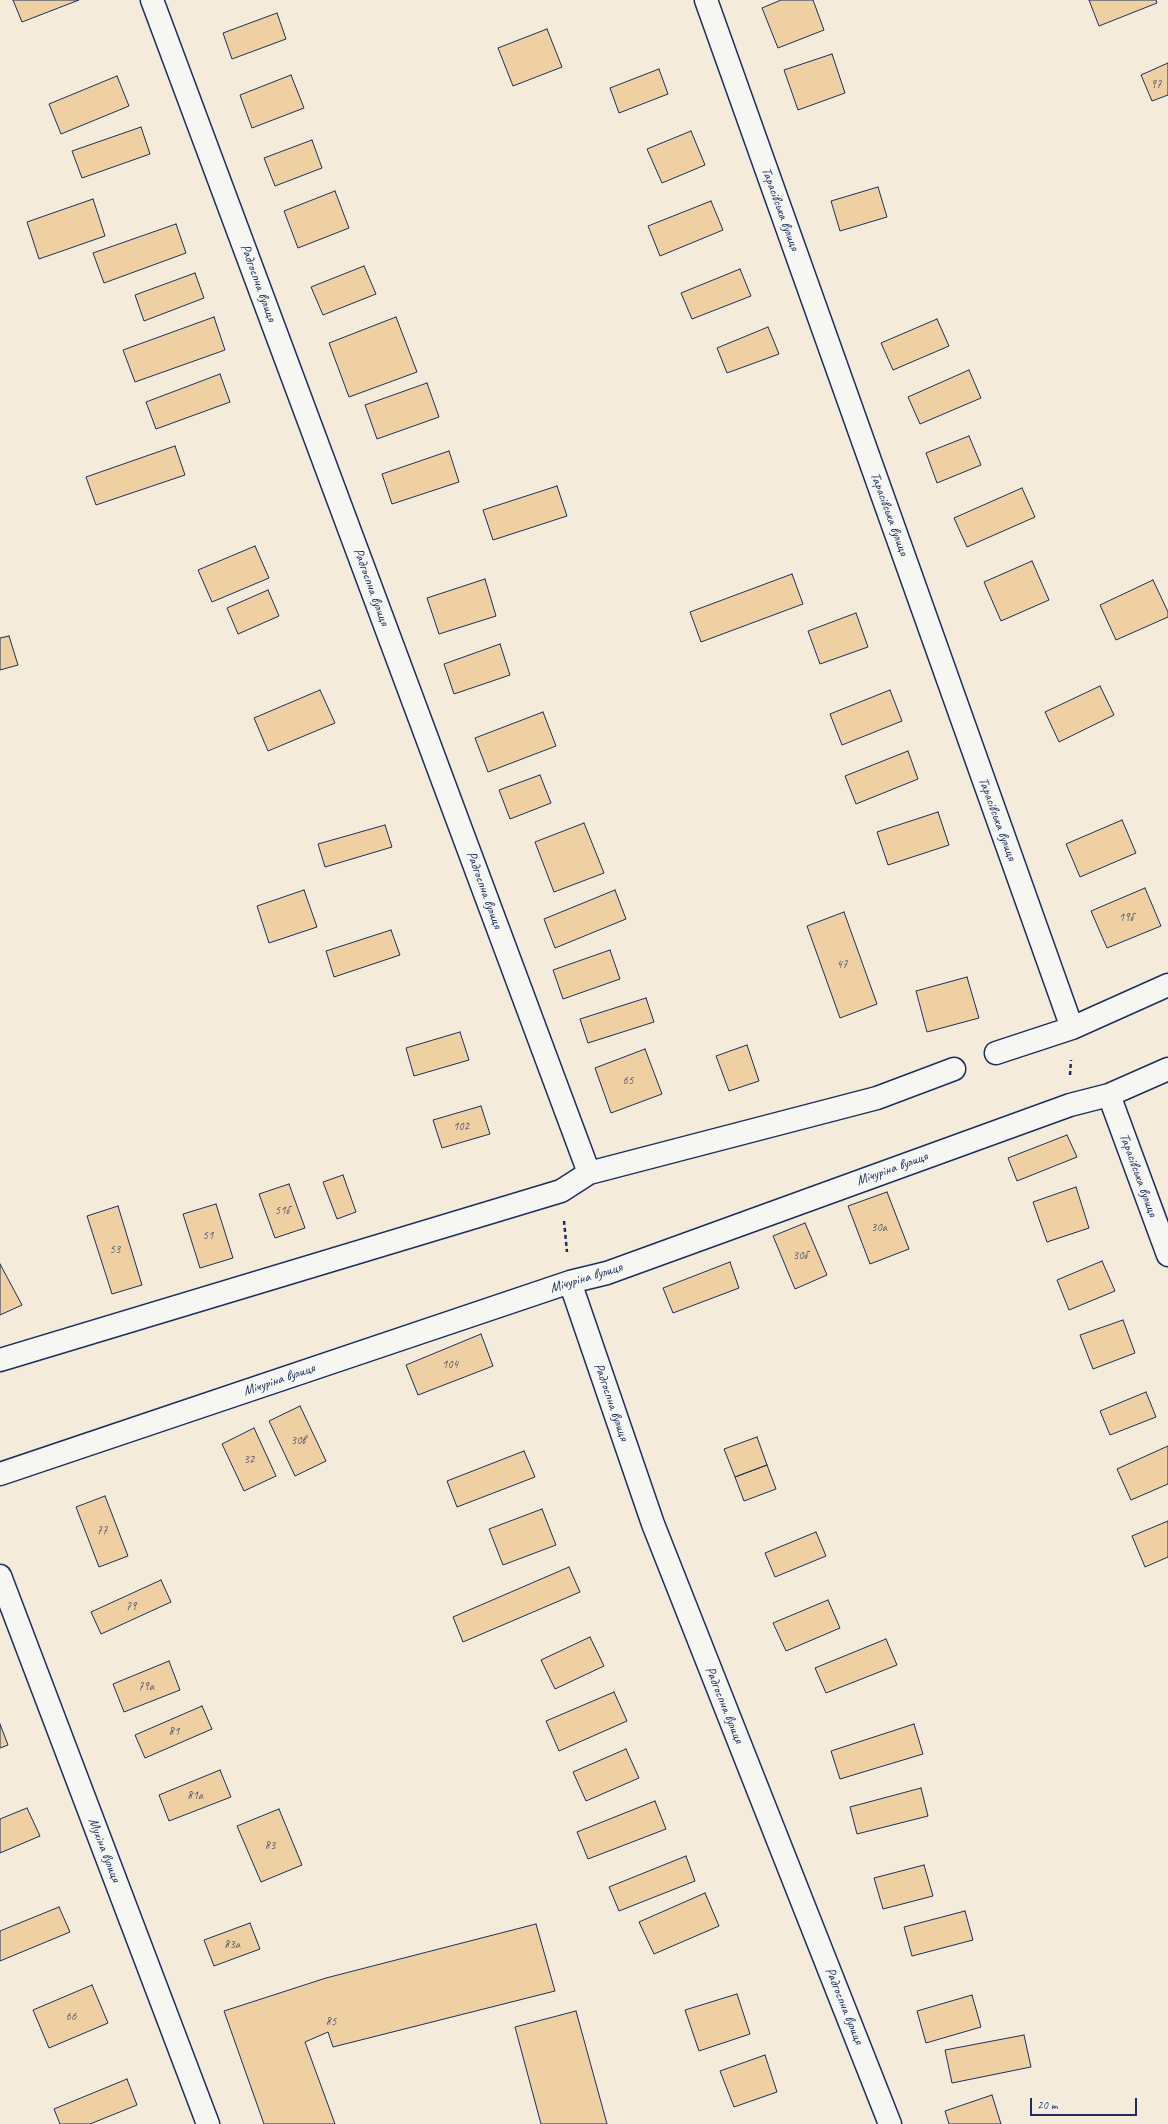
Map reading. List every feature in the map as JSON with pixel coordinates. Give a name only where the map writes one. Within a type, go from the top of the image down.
[{"type":"street","name":"Радгоспна вулиця","points":[[152,0],[589,1173]]},
{"type":"street","name":"Тарасівська вулиця","points":[[706,0],[1072,1028]]},
{"type":"street","points":[[996,1053],[1072,1028],[1168,985]]},
{"type":"street","points":[[0,1360],[561,1191],[589,1173],[877,1098],[954,1069]]},
{"type":"street","name":"Мічуріна вулиця","points":[[0,1474],[570,1282],[607,1273],[1070,1105],[1109,1095],[1168,1069]]},
{"type":"street","name":"Тарасівська вулиця","points":[[1109,1095],[1168,1255]]},
{"type":"street","name":"Радгоспна вулиця","points":[[570,1282],[652,1524],[890,2124]]},
{"type":"street","name":"Мухіна вулиця","points":[[0,1576],[208,2124]]},
{"type":"path","points":[[1070,1105],[1072,1028]]},
{"type":"path","points":[[561,1191],[570,1282]]},
{"type":"building","points":[[13,0],[79,0],[22,22]]},
{"type":"building","points":[[781,0],[813,0],[824,30],[778,48],[762,8]]},
{"type":"building","points":[[1089,0],[1156,0],[1157,3],[1099,26]]},
{"type":"building","points":[[277,13],[286,39],[232,59],[223,33]]},
{"type":"building","points":[[547,29],[562,67],[513,86],[498,48]]},
{"type":"building","points":[[832,54],[845,93],[798,110],[784,70]]},
{"type":"building","points":[[1168,63],[1168,95],[1152,101],[1141,75]]},
{"type":"building","points":[[659,69],[668,94],[619,113],[610,88]]},
{"type":"building","points":[[291,75],[304,108],[252,128],[240,95]]},
{"type":"building","points":[[117,76],[129,106],[61,134],[49,104]]},
{"type":"building","points":[[141,127],[150,154],[82,178],[72,151]]},
{"type":"building","points":[[691,131],[705,165],[662,183],[647,149]]},
{"type":"building","points":[[312,140],[322,168],[275,186],[264,158]]},
{"type":"building","points":[[878,187],[887,217],[840,231],[831,201]]},
{"type":"building","points":[[335,191],[349,228],[298,248],[284,211]]},
{"type":"building","points":[[93,199],[105,236],[39,259],[27,222]]},
{"type":"building","points":[[711,201],[723,230],[660,256],[648,226]]},
{"type":"building","points":[[176,224],[186,253],[104,283],[93,253]]},
{"type":"building","points":[[364,266],[376,294],[323,315],[311,287]]},
{"type":"building","points":[[740,269],[751,296],[692,319],[681,293]]},
{"type":"building","points":[[195,273],[204,298],[144,321],[135,295]]},
{"type":"building","points":[[214,317],[225,350],[135,382],[123,350]]},
{"type":"building","points":[[396,317],[417,372],[349,397],[329,343]]},
{"type":"building","points":[[937,319],[949,346],[893,370],[881,343]]},
{"type":"building","points":[[768,327],[779,354],[727,373],[717,348]]},
{"type":"building","points":[[969,370],[981,398],[920,424],[908,397]]},
{"type":"building","points":[[220,374],[230,402],[156,429],[146,402]]},
{"type":"building","points":[[427,383],[439,417],[377,439],[365,405]]},
{"type":"building","points":[[969,436],[981,465],[937,483],[926,453]]},
{"type":"building","points":[[175,446],[185,475],[96,505],[86,477]]},
{"type":"building","points":[[449,451],[459,482],[392,504],[382,474]]},
{"type":"building","points":[[557,486],[567,516],[493,540],[483,510]]},
{"type":"building","points":[[1022,488],[1035,517],[967,547],[954,518]]},
{"type":"building","points":[[255,546],[269,578],[212,602],[198,570]]},
{"type":"building","points":[[1032,561],[1049,600],[1001,621],[984,582]]},
{"type":"building","points":[[792,574],[803,604],[701,642],[690,612]]},
{"type":"building","points":[[485,579],[496,616],[439,634],[427,598]]},
{"type":"building","points":[[1153,580],[1168,612],[1168,617],[1116,640],[1100,605]]},
{"type":"building","points":[[268,590],[279,616],[238,634],[227,608]]},
{"type":"building","points":[[856,613],[868,647],[820,664],[808,631]]},
{"type":"building","points":[[9,636],[18,665],[0,670],[0,638]]},
{"type":"building","points":[[500,644],[510,675],[454,694],[444,664]]},
{"type":"building","points":[[1100,686],[1114,715],[1059,742],[1045,712]]},
{"type":"building","points":[[320,690],[335,723],[268,751],[254,718]]},
{"type":"building","points":[[890,690],[902,721],[842,745],[830,714]]},
{"type":"building","points":[[543,712],[556,746],[488,772],[475,738]]},
{"type":"building","points":[[908,751],[918,779],[856,804],[845,776]]},
{"type":"building","points":[[540,775],[551,803],[510,819],[499,790]]},
{"type":"building","points":[[938,812],[949,845],[888,865],[877,832]]},
{"type":"building","points":[[1122,820],[1136,853],[1080,877],[1066,844]]},
{"type":"building","points":[[584,823],[604,873],[554,892],[535,842]]},
{"type":"building","points":[[385,825],[392,847],[325,867],[318,844]]},
{"type":"building","points":[[1145,888],[1161,926],[1107,948],[1091,911]]},
{"type":"building","points":[[304,890],[317,927],[269,943],[257,906]]},
{"type":"building","points":[[615,890],[626,919],[555,948],[544,919]]},
{"type":"building","points":[[844,912],[877,1004],[840,1018],[807,926]]},
{"type":"building","points":[[391,930],[400,955],[334,977],[326,951]]},
{"type":"building","points":[[610,950],[620,979],[563,999],[553,970]]},
{"type":"building","points":[[967,977],[979,1018],[927,1032],[916,991]]},
{"type":"building","points":[[646,998],[654,1022],[588,1043],[580,1019]]},
{"type":"building","points":[[460,1032],[469,1060],[414,1076],[406,1048]]},
{"type":"building","points":[[747,1045],[759,1081],[729,1091],[716,1056]]},
{"type":"building","points":[[645,1049],[662,1094],[611,1113],[595,1068]]},
{"type":"building","points":[[481,1106],[490,1134],[442,1148],[433,1120]]},
{"type":"building","points":[[1067,1135],[1077,1157],[1017,1181],[1008,1158]]},
{"type":"building","points":[[343,1175],[356,1212],[337,1219],[323,1182]]},
{"type":"building","points":[[289,1184],[305,1228],[275,1238],[259,1194]]},
{"type":"building","points":[[1076,1187],[1089,1228],[1047,1242],[1033,1202]]},
{"type":"building","points":[[887,1192],[909,1249],[870,1264],[848,1206]]},
{"type":"building","points":[[216,1204],[233,1258],[200,1268],[183,1214]]},
{"type":"building","points":[[118,1206],[142,1285],[112,1294],[87,1216]]},
{"type":"building","points":[[805,1223],[827,1275],[795,1289],[773,1236]]},
{"type":"building","points":[[1102,1261],[1115,1291],[1069,1310],[1057,1280]]},
{"type":"building","points":[[730,1262],[739,1288],[673,1313],[663,1288]]},
{"type":"building","points":[[0,1264],[22,1305],[0,1315]]},
{"type":"building","points":[[1123,1320],[1135,1353],[1093,1369],[1080,1335]]},
{"type":"building","points":[[481,1334],[493,1366],[418,1395],[406,1365]]},
{"type":"building","points":[[1146,1392],[1156,1417],[1110,1435],[1100,1411]]},
{"type":"building","points":[[300,1406],[326,1461],[295,1476],[269,1421]]},
{"type":"building","points":[[254,1428],[276,1476],[244,1491],[222,1444]]},
{"type":"building","points":[[757,1437],[767,1465],[735,1477],[724,1449]]},
{"type":"building","points":[[1168,1446],[1168,1484],[1131,1500],[1117,1469]]},
{"type":"building","points":[[524,1451],[535,1477],[457,1507],[447,1481]]},
{"type":"building","points":[[767,1465],[776,1489],[744,1501],[735,1477]]},
{"type":"building","points":[[105,1496],[128,1556],[99,1567],[76,1507]]},
{"type":"building","points":[[542,1509],[556,1545],[503,1565],[489,1529]]},
{"type":"building","points":[[1168,1521],[1168,1557],[1145,1567],[1132,1536]]},
{"type":"building","points":[[816,1532],[826,1556],[775,1577],[765,1553]]},
{"type":"building","points":[[569,1567],[580,1592],[463,1642],[453,1617]]},
{"type":"building","points":[[161,1580],[171,1602],[101,1634],[91,1612]]},
{"type":"building","points":[[828,1600],[840,1628],[786,1651],[773,1623]]},
{"type":"building","points":[[590,1637],[604,1666],[555,1689],[541,1660]]},
{"type":"building","points":[[886,1639],[897,1665],[826,1693],[815,1668]]},
{"type":"building","points":[[169,1661],[180,1690],[124,1712],[113,1684]]},
{"type":"building","points":[[614,1692],[627,1721],[559,1751],[546,1721]]},
{"type":"building","points":[[202,1706],[212,1729],[145,1758],[135,1735]]},
{"type":"building","points":[[0,1724],[8,1745],[0,1748]]},
{"type":"building","points":[[914,1724],[923,1754],[840,1779],[831,1751]]},
{"type":"building","points":[[626,1749],[639,1778],[586,1801],[573,1772]]},
{"type":"building","points":[[220,1770],[231,1797],[169,1821],[159,1795]]},
{"type":"building","points":[[921,1788],[928,1816],[857,1834],[850,1807]]},
{"type":"building","points":[[655,1801],[666,1829],[588,1859],[577,1832]]},
{"type":"building","points":[[27,1808],[40,1836],[0,1853],[0,1819]]},
{"type":"building","points":[[279,1809],[302,1865],[261,1882],[237,1826]]},
{"type":"building","points":[[686,1856],[695,1881],[619,1911],[609,1887]]},
{"type":"building","points":[[924,1865],[933,1896],[883,1909],[874,1878]]},
{"type":"building","points":[[705,1893],[719,1926],[654,1954],[639,1922]]},
{"type":"building","points":[[59,1907],[70,1932],[0,1961],[0,1931]]},
{"type":"building","points":[[965,1911],[973,1940],[912,1956],[904,1927]]},
{"type":"building","points":[[250,1923],[260,1949],[214,1966],[204,1940]]},
{"type":"building","points":[[536,1924],[555,1991],[333,2047],[328,2032],[305,2042],[335,2124],[264,2124],[224,2011],[326,1978]]},
{"type":"building","points":[[92,1985],[108,2023],[49,2048],[33,2010]]},
{"type":"building","points":[[737,1994],[750,2034],[699,2051],[685,2010]]},
{"type":"building","points":[[972,1995],[981,2027],[926,2043],[917,2011]]},
{"type":"building","points":[[576,2011],[607,2124],[541,2124],[515,2027]]},
{"type":"building","points":[[1024,2035],[1031,2067],[952,2083],[945,2050]]},
{"type":"building","points":[[765,2055],[777,2092],[734,2107],[720,2071]]},
{"type":"building","points":[[127,2079],[137,2105],[90,2124],[60,2124],[54,2109]]},
{"type":"building","points":[[992,2095],[1001,2124],[949,2124],[945,2111]]}]
